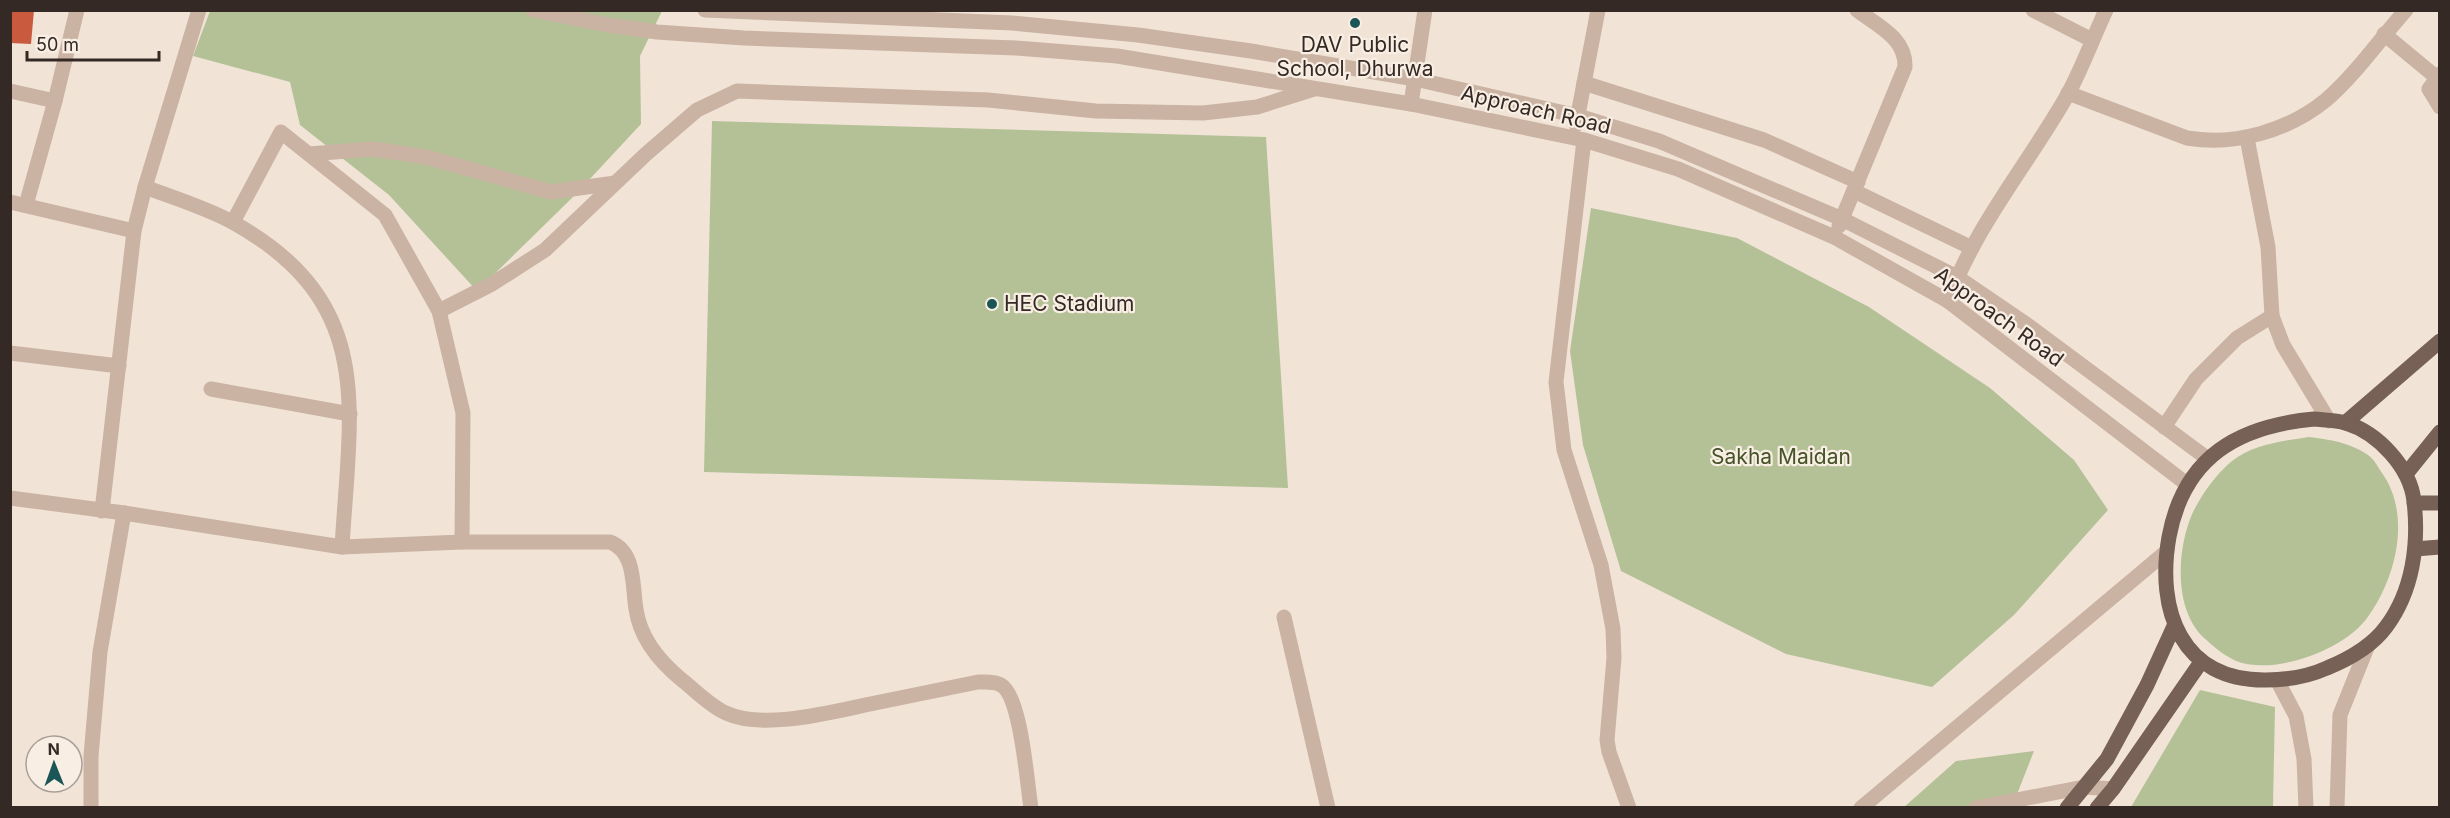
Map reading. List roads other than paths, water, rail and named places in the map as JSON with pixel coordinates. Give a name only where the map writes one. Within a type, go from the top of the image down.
[{"type":"main road","points":[[2345,423],[2439,341]]},
{"type":"main road","points":[[2314,419],[2345,423],[2365,432],[2390,453],[2406,474],[2413,490],[2415,549],[2410,577],[2400,604],[2386,627],[2368,645],[2343,661],[2301,678],[2249,680],[2216,672],[2201,662],[2181,640],[2174,626],[2169,604],[2166,552],[2170,529],[2188,484],[2208,459],[2233,439],[2259,428],[2314,419]]},
{"type":"main road","points":[[2406,474],[2438,436]]},
{"type":"main road","points":[[2414,503],[2439,503]]},
{"type":"main road","points":[[2415,549],[2439,547]]},
{"type":"main road","points":[[2067,807],[2107,759],[2147,685],[2174,626]]},
{"type":"main road","points":[[2097,807],[2113,789],[2201,662]]},
{"type":"street","points":[[77,10],[55,101],[18,203],[134,231]]},
{"type":"street","points":[[102,511],[134,231],[145,187],[199,10]]},
{"type":"street","name":"Approach Road","points":[[533,10],[608,26],[657,32],[744,38],[1016,48],[1118,56],[1411,104],[1578,139],[1678,169],[1834,237],[1948,301],[2188,484]]},
{"type":"street","name":"Approach Road","points":[[705,10],[880,14],[1138,35],[1251,51],[1415,79],[1578,116],[1659,141],[1842,219],[1957,277],[2026,324],[2208,459]]},
{"type":"street","points":[[1411,104],[1425,10]]},
{"type":"street","points":[[1598,10],[1578,116],[1578,139],[1557,370],[1558,409],[1564,450],[1589,524],[1613,629],[1614,658],[1607,740],[1629,807]]},
{"type":"street","points":[[1834,237],[1902,78],[1905,60],[1898,42],[1857,10]]},
{"type":"street","points":[[2033,10],[2092,40]]},
{"type":"street","points":[[1948,301],[1972,248],[2068,93],[2106,10]]},
{"type":"street","points":[[2068,93],[2187,138],[2214,141],[2247,138],[2275,128],[2324,101],[2342,85],[2406,10]]},
{"type":"street","points":[[2384,34],[2438,75],[2429,89],[2439,107]]},
{"type":"street","points":[[1584,83],[1764,140],[1972,248]]},
{"type":"street","points":[[439,311],[492,284],[545,250],[615,183],[697,110],[737,91],[988,100],[1096,111],[1203,113],[1257,107],[1317,88]]},
{"type":"street","points":[[10,91],[55,101]]},
{"type":"street","points":[[233,222],[281,132],[386,215],[439,311],[462,413],[462,542]]},
{"type":"street","points":[[2247,138],[2268,247],[2272,316],[2283,345],[2329,421]]},
{"type":"street","points":[[309,154],[373,149],[415,155],[551,192],[615,183]]},
{"type":"street","points":[[145,187],[233,222],[269,244],[310,282],[326,306],[342,347],[350,414],[342,548]]},
{"type":"street","points":[[2164,427],[2196,379],[2237,338],[2272,316]]},
{"type":"street","points":[[10,353],[119,366]]},
{"type":"street","points":[[211,389],[350,414]]},
{"type":"street","points":[[10,498],[124,513],[342,548],[462,542],[596,541],[617,545],[623,549],[630,563],[636,612],[650,647],[669,670],[726,713],[746,719],[805,717],[978,682],[1001,685],[1010,693],[1016,710],[1031,807]]},
{"type":"street","points":[[91,807],[91,756],[100,652],[124,513]]},
{"type":"street","points":[[1861,807],[2166,552]]},
{"type":"street","points":[[1284,616],[1328,807]]},
{"type":"street","points":[[2337,807],[2340,715],[2368,645]]},
{"type":"street","points":[[2277,680],[2296,716],[2304,759],[2306,807]]},
{"type":"street","points":[[1976,807],[2084,787],[2113,789]]},
{"type":"place","name":"DAV Public School, Dhurwa","points":[[1355,23]]},
{"type":"place","name":"HEC Stadium","points":[[992,304]]},
{"type":"park label","name":"Sakha Maidan","points":[[1781,457]]}]
